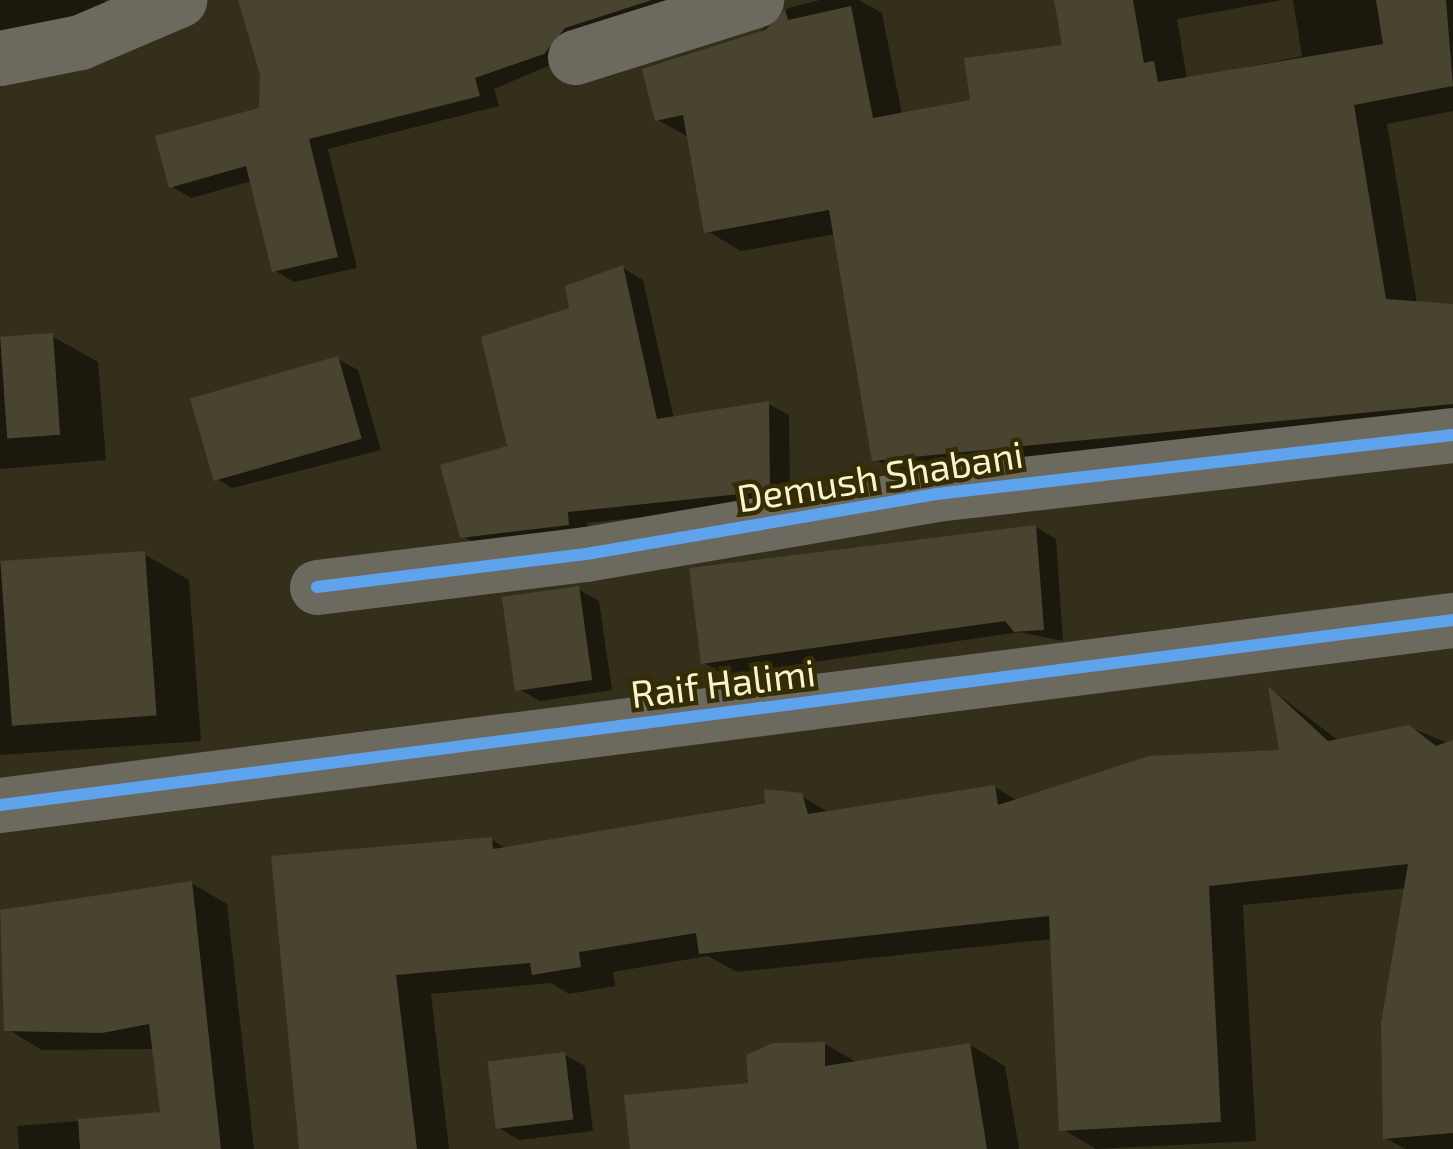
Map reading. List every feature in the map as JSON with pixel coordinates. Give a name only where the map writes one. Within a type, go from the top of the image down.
[{"type":"street","points":[[0,58],[80,42],[179,0]]},
{"type":"street","points":[[575,57],[756,0]]},
{"type":"street","name":"Demush Shabani","points":[[317,587],[586,554],[936,494],[1453,434]]},
{"type":"street","name":"Raif Halimi","points":[[0,804],[1453,620]]},
{"type":"building","points":[[238,0],[652,0],[565,28],[544,54],[475,78],[480,96],[309,139],[338,257],[272,272],[246,166],[169,188],[155,136],[259,108],[260,75]]},
{"type":"building","points":[[1054,0],[1133,0],[1144,63],[1154,61],[1158,82],[1383,44],[1376,0],[1446,0],[1453,86],[1354,105],[1386,299],[1453,304],[1453,404],[872,461],[829,210],[704,233],[683,115],[655,121],[642,69],[765,30],[785,10],[788,20],[851,6],[873,118],[970,100],[964,58],[1062,45]]},
{"type":"building","points":[[623,265],[657,419],[769,401],[770,491],[568,512],[569,525],[460,538],[440,465],[507,446],[481,337],[569,308],[565,286]]},
{"type":"building","points":[[53,333],[60,435],[7,438],[0,337]]},
{"type":"building","points":[[338,356],[362,439],[214,481],[190,398]]},
{"type":"building","points":[[1036,525],[1044,630],[1014,632],[1005,621],[701,664],[689,568]]},
{"type":"building","points":[[145,551],[157,716],[12,726],[0,561]]},
{"type":"building","points":[[579,586],[592,680],[515,691],[502,597]]},
{"type":"building","points":[[1268,686],[1328,741],[1409,725],[1436,746],[1453,740],[1453,1133],[1383,1139],[1381,1023],[1408,864],[1209,886],[1221,1122],[1059,1131],[1049,916],[699,954],[696,933],[579,952],[581,967],[532,975],[530,963],[396,975],[417,1149],[299,1149],[271,856],[492,837],[493,849],[765,803],[764,789],[802,793],[808,814],[995,785],[998,805],[1149,756],[1279,750]]},
{"type":"building","points":[[192,881],[221,1149],[80,1149],[78,1119],[160,1112],[149,1024],[102,1033],[4,1031],[0,910]]},
{"type":"building","points":[[825,1042],[825,1066],[970,1043],[987,1149],[630,1149],[624,1095],[748,1083],[746,1055],[773,1043]]},
{"type":"building","points":[[565,1052],[573,1119],[496,1129],[488,1062]]},
{"type":"cycle path","points":[[317,587],[586,554],[936,494],[1453,435]]},
{"type":"cycle path","points":[[0,805],[1453,620]]}]
